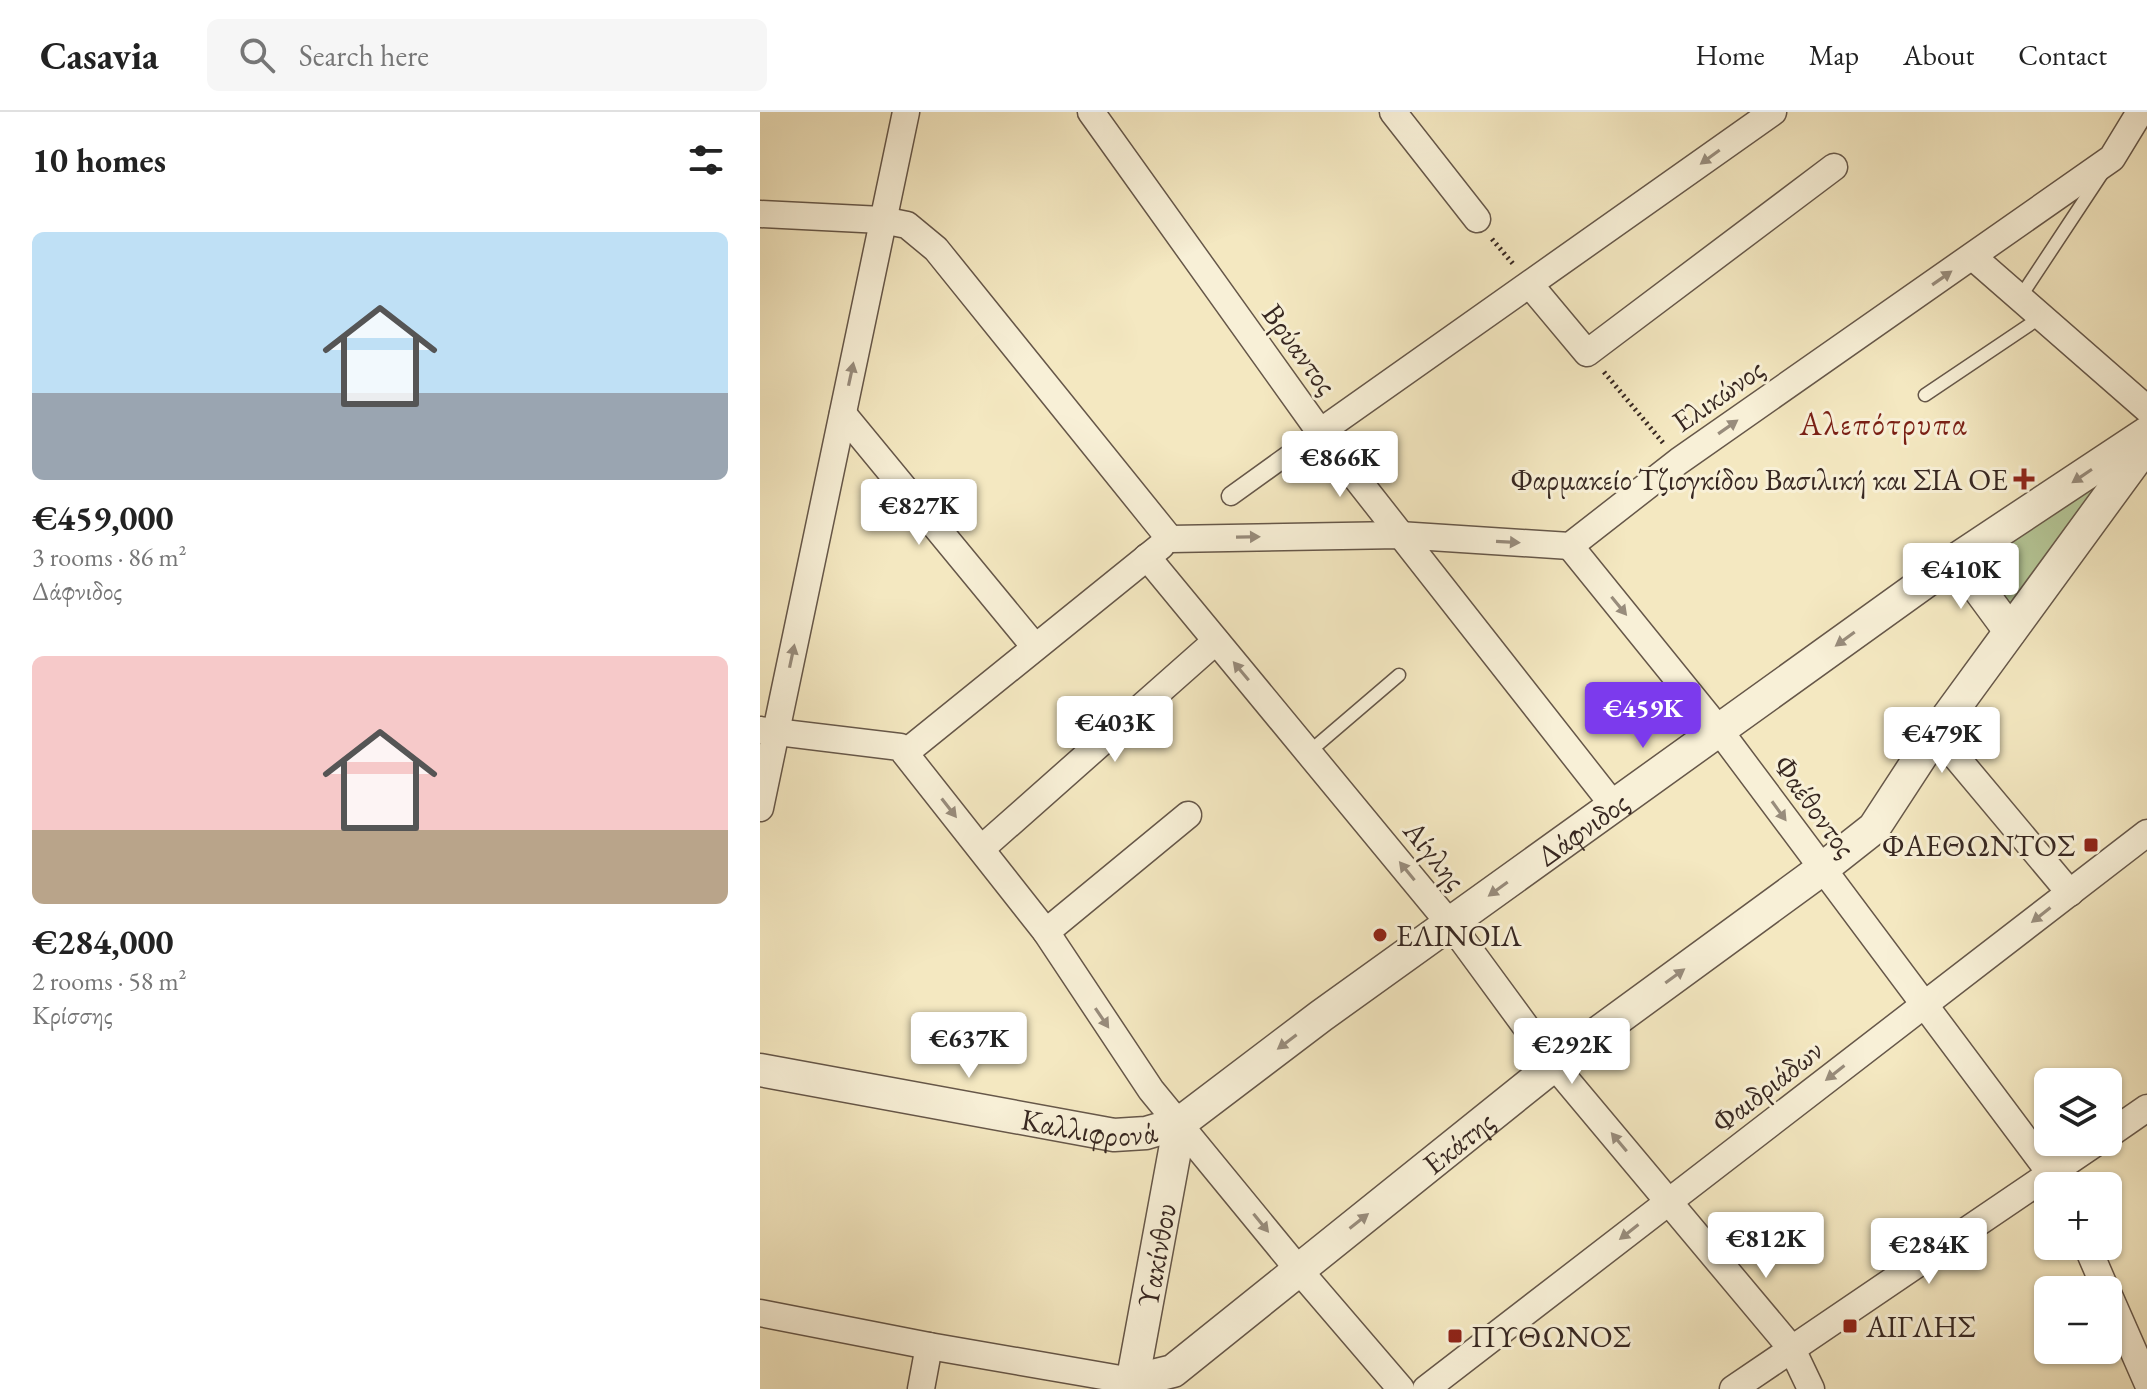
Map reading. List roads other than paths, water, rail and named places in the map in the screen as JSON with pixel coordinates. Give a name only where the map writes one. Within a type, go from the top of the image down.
[{"type":"street","points":[[760,808],[768,731],[843,414],[906,112]]},
{"type":"street","name":"Βρύαντος","points":[[1091,112],[1320,432],[1614,806]]},
{"type":"street","points":[[1393,112],[1477,219]]},
{"type":"street","points":[[1231,496],[1773,112]]},
{"type":"street","name":"Ελικώνος","points":[[1570,546],[1679,461],[2112,158],[2140,112]]},
{"type":"street","points":[[1531,286],[1587,353],[1834,167]]},
{"type":"street","points":[[760,214],[882,220],[907,225],[936,249],[1170,539]]},
{"type":"street","points":[[1973,257],[2147,409]]},
{"type":"street","points":[[843,414],[1035,647]]},
{"type":"street","name":"Δάφνιδος","points":[[1180,1123],[1321,1016],[1957,559],[2147,433]]},
{"type":"street","name":"Εκάτης","points":[[1132,1385],[1173,1371],[1554,1065],[1874,828],[1936,733],[2147,444]]},
{"type":"street","points":[[903,750],[1170,539],[1399,535],[1570,546]]},
{"type":"street","name":"Φαέθοντος","points":[[1570,546],[1719,730],[2049,1172]]},
{"type":"street","name":"Αίγλης","points":[[1147,557],[1450,924],[1554,1065],[1792,1349],[1811,1389]]},
{"type":"street","points":[[1957,559],[2010,631]]},
{"type":"street","points":[[981,849],[1216,641]]},
{"type":"street","points":[[768,731],[903,750],[1046,932],[1151,1090],[1401,1389]]},
{"type":"street","points":[[1936,733],[2070,893]]},
{"type":"street","points":[[1046,932],[1188,815]]},
{"type":"street","name":"Φαιδριάδων","points":[[1426,1389],[2147,833]]},
{"type":"street","name":"Καλλιφρονά","points":[[760,1070],[1114,1135],[1146,1133],[1180,1123]]},
{"type":"street","points":[[2122,1125],[2147,1108]]},
{"type":"street","name":"Υακίνθου","points":[[1132,1385],[1180,1123]]},
{"type":"street","points":[[2064,1172],[2082,1156]]},
{"type":"street","points":[[1733,1389],[2034,1193]]},
{"type":"street","points":[[760,1313],[1132,1385]]},
{"type":"street","points":[[2122,1326],[2147,1382]]},
{"type":"street","points":[[921,1389],[929,1346]]},
{"type":"lane","points":[[2019,299],[2112,158]]},
{"type":"lane","points":[[1925,395],[2041,317]]},
{"type":"lane","points":[[1309,752],[1399,675]]},
{"type":"place","name":"Φαρμακείο Τζιογκίδου Βασιλική και ΣΙΑ ΟΕ","points":[[2024,479]]},
{"type":"place","name":"ΦΑΕΘΩΝΤΟΣ","points":[[2091,845]]},
{"type":"place","name":"ΕΛΙΝΟΙΛ","points":[[1380,935]]},
{"type":"place","name":"ΑΙΓΛΗΣ","points":[[1850,1326]]},
{"type":"place","name":"ΠΥΘΩΝΟΣ","points":[[1455,1336]]},
{"type":"district","name":"Αλεπότρυπα","points":[[1884,424]]}]
